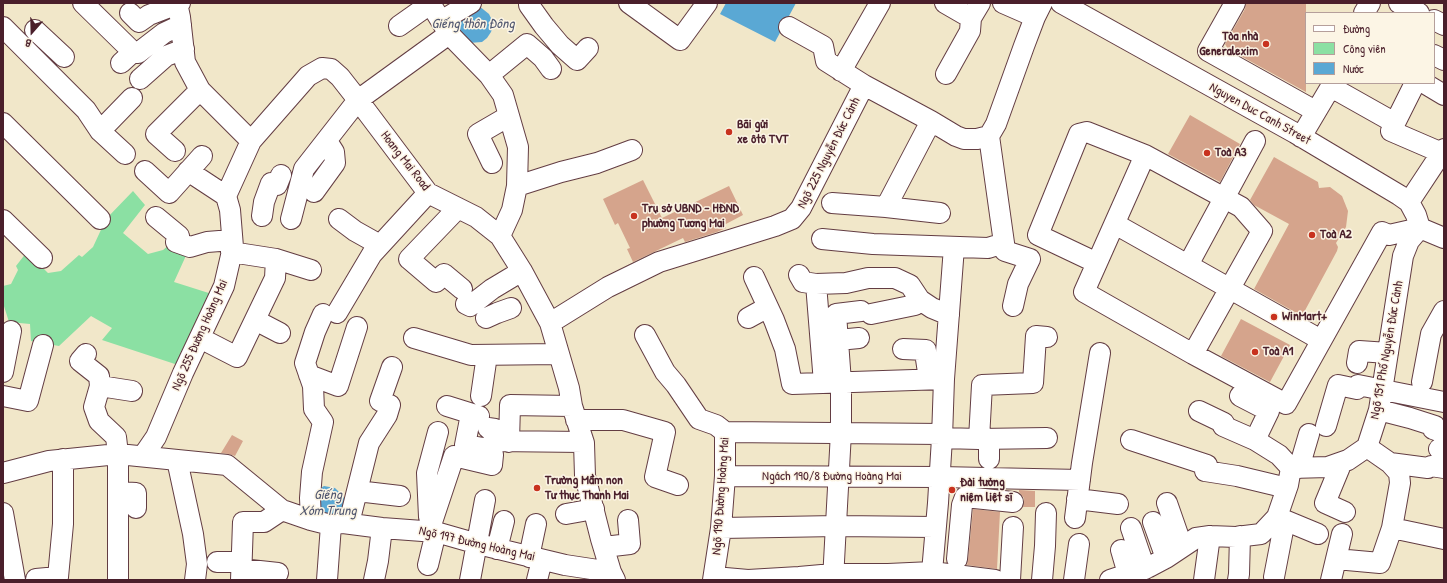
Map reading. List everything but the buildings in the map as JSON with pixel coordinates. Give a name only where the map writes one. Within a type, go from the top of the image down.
[{"type":"street","points":[[83,3],[132,52],[121,63]]},
{"type":"street","points":[[130,13],[139,22],[149,15],[178,3],[185,62],[200,90],[251,141]]},
{"type":"street","points":[[399,26],[430,3],[445,28],[489,75],[503,95],[518,147],[517,186],[512,210],[500,236]]},
{"type":"street","points":[[275,217],[304,169],[327,142],[358,100],[445,28],[471,3]]},
{"type":"street","points":[[629,3],[680,40],[707,3]]},
{"type":"street","points":[[841,71],[880,3]]},
{"type":"street","points":[[945,3],[976,10],[970,32],[946,74]]},
{"type":"street","points":[[1003,3],[1038,10],[996,124],[989,136],[1005,252],[1030,259],[1018,284],[1013,306]]},
{"type":"street","points":[[1235,3],[1208,51],[1310,108]]},
{"type":"street","points":[[1365,12],[1370,3]]},
{"type":"street","points":[[1374,12],[1379,3]]},
{"type":"street","points":[[1399,3],[1417,12]]},
{"type":"street","points":[[530,5],[544,26],[560,45],[576,60],[588,48]]},
{"type":"street","name":"Nguyen Duc Canh Street","points":[[1072,6],[1298,135],[1409,202]]},
{"type":"street","points":[[1435,20],[1444,25]]},
{"type":"street","points":[[138,53],[164,33],[181,25]]},
{"type":"street","points":[[3,27],[86,110],[100,132],[125,154]]},
{"type":"street","points":[[789,27],[823,46],[826,62],[864,85]]},
{"type":"street","points":[[35,30],[69,52],[49,73]]},
{"type":"street","points":[[489,75],[527,44],[547,64],[560,45]]},
{"type":"street","points":[[140,79],[166,56],[184,49]]},
{"type":"street","points":[[1435,56],[1444,60]]},
{"type":"street","name":"Hoang Mai Road","points":[[251,141],[308,76],[322,68],[338,63],[340,77],[428,193],[476,217],[500,236],[522,271],[550,323],[583,442],[585,476],[613,576]]},
{"type":"street","points":[[1298,135],[1310,108],[1329,84]]},
{"type":"street","points":[[1298,135],[1329,84]]},
{"type":"street","points":[[1329,84],[1395,123]]},
{"type":"street","points":[[1414,84],[1391,131],[1443,151],[1409,202],[1416,215],[1420,228]]},
{"type":"street","points":[[1426,84],[1444,94]]},
{"type":"street","name":"Ngõ 225 Nguyễn Đức Cảnh","points":[[550,323],[608,287],[659,262],[775,226],[792,219],[801,208],[864,85],[956,136],[964,139],[977,139],[989,136]]},
{"type":"street","points":[[175,152],[156,134],[200,90]]},
{"type":"street","points":[[100,132],[132,98]]},
{"type":"street","points":[[492,163],[478,134],[509,116]]},
{"type":"street","points":[[886,207],[931,121]]},
{"type":"street","points":[[3,124],[100,219]]},
{"type":"street","points":[[1097,263],[1038,235],[1079,134],[1087,132],[1145,155],[1241,207],[1262,231],[1193,354]]},
{"type":"street","name":"Ngõ 255 Đường Hoàng Mai","points":[[143,456],[156,437],[183,373],[224,286],[232,246],[228,203],[251,141]]},
{"type":"street","points":[[1188,265],[1256,141]]},
{"type":"street","points":[[314,192],[335,163],[334,152],[327,142]]},
{"type":"street","points":[[517,186],[561,172],[597,163],[632,150]]},
{"type":"street","points":[[1145,155],[1084,292],[1193,354],[1286,404],[1382,232],[1389,235],[1420,228],[1444,238]]},
{"type":"street","points":[[145,171],[169,193],[202,156]]},
{"type":"street","points":[[188,171],[228,203],[275,217]]},
{"type":"street","points":[[275,217],[264,202],[271,183],[277,185],[281,175]]},
{"type":"street","points":[[311,520],[310,498],[312,472],[323,422],[314,409],[313,386],[304,364],[315,332],[330,314],[372,254],[428,193]]},
{"type":"street","points":[[832,203],[940,213]]},
{"type":"street","points":[[458,208],[409,259],[436,282],[444,274],[470,306],[487,293],[522,271]]},
{"type":"street","points":[[156,217],[178,236],[176,242],[190,247],[207,242],[232,246],[310,270]]},
{"type":"street","points":[[339,219],[355,231],[380,245]]},
{"type":"street","points":[[3,220],[42,258]]},
{"type":"street","points":[[1115,224],[1321,340]]},
{"type":"street","name":"Ngõ 151 Phố Nguyễn Đức Cảnh","points":[[1367,447],[1379,410],[1403,256],[1409,241],[1420,228]]},
{"type":"street","points":[[822,239],[873,244],[988,248],[1004,243]]},
{"type":"street","points":[[927,576],[936,528],[940,477],[942,436],[937,379],[949,315],[954,247]]},
{"type":"street","points":[[200,338],[238,357],[275,278],[276,259]]},
{"type":"street","points":[[798,275],[803,282],[816,284],[846,282],[868,278],[895,278],[910,285],[920,300],[932,308],[949,315]]},
{"type":"street","points":[[754,277],[785,349],[792,384],[937,379]]},
{"type":"street","points":[[816,284],[841,432],[833,577]]},
{"type":"street","points":[[487,293],[498,313]]},
{"type":"street","points":[[833,382],[838,340],[836,314],[866,312],[915,305],[920,300]]},
{"type":"street","points":[[748,318],[768,307]]},
{"type":"street","points":[[1422,382],[1431,334],[1444,311]]},
{"type":"street","points":[[255,320],[280,333]]},
{"type":"street","points":[[309,375],[338,386],[357,327]]},
{"type":"street","points":[[3,372],[11,331]]},
{"type":"street","points":[[645,335],[665,372],[676,384],[699,419],[716,425],[725,432]]},
{"type":"street","points":[[989,459],[984,439],[982,385],[1033,383],[1036,336],[1047,337]]},
{"type":"street","points":[[414,338],[471,355],[559,354]]},
{"type":"street","points":[[838,340],[859,338]]},
{"type":"street","points":[[3,396],[28,401],[43,345]]},
{"type":"street","points":[[903,349],[926,350],[926,359],[937,379]]},
{"type":"street","points":[[1356,363],[1359,351],[1388,353]]},
{"type":"street","points":[[1077,499],[1100,353]]},
{"type":"street","points":[[86,354],[80,361],[99,376],[100,386],[94,407],[99,421],[116,437],[118,454],[118,580]]},
{"type":"street","points":[[481,396],[487,355]]},
{"type":"street","points":[[327,580],[340,524],[357,491],[369,443],[389,410],[390,405],[380,401],[392,367]]},
{"type":"street","points":[[320,418],[331,383]]},
{"type":"street","points":[[1274,577],[1281,518],[1287,488],[1295,468],[1317,430],[1338,385],[1357,389],[1358,385],[1444,402]]},
{"type":"street","points":[[100,386],[132,391]]},
{"type":"street","points":[[1240,396],[1269,411],[1255,440]]},
{"type":"street","points":[[489,432],[510,405],[623,420],[665,432],[655,477],[678,485]]},
{"type":"street","points":[[447,406],[489,432],[583,442]]},
{"type":"street","points":[[1379,410],[1435,426],[1434,429],[1442,444]]},
{"type":"street","points":[[1199,411],[1224,423],[1223,426],[1255,440],[1279,455],[1295,468],[1328,467],[1348,460],[1367,447],[1390,463],[1399,473],[1400,479],[1392,528],[1380,563],[1336,559]]},
{"type":"street","points":[[433,532],[427,473],[438,432]]},
{"type":"street","points":[[428,566],[433,532],[454,456],[492,465],[494,455],[489,432]]},
{"type":"street","name":"Ngõ 190 Đường Hoàng Mai","points":[[714,579],[721,528],[725,476],[725,432],[841,432],[984,439],[1047,438]]},
{"type":"street","points":[[1131,440],[1208,465],[1205,471],[1237,476],[1287,488]]},
{"type":"street","name":"Ngõ 197 Đường Hoàng Mai","points":[[3,473],[49,461],[118,454],[227,465],[282,510],[311,520],[433,532],[565,566],[613,576]]},
{"type":"street","points":[[36,579],[58,578],[63,524],[63,460]]},
{"type":"street","points":[[177,460],[193,534],[197,564],[195,580]]},
{"type":"street","points":[[1342,462],[1325,504],[1345,512]]},
{"type":"street","points":[[1390,463],[1428,468],[1431,466],[1444,468]]},
{"type":"street","name":"Ngách 190/8 Đường Hoàng Mai","points":[[725,476],[940,477],[1077,499],[1118,504]]},
{"type":"street","points":[[357,491],[400,496]]},
{"type":"street","points":[[118,492],[136,493],[136,508]]},
{"type":"street","points":[[963,572],[962,505],[965,497],[1013,502]]},
{"type":"street","points":[[470,580],[478,544],[485,500]]},
{"type":"street","points":[[938,503],[962,505]]},
{"type":"street","points":[[1167,503],[1182,546]]},
{"type":"street","points":[[566,514],[594,509]]},
{"type":"street","points":[[241,570],[243,522],[264,522],[282,510]]},
{"type":"street","points":[[3,513],[15,580]]},
{"type":"street","points":[[1042,580],[1046,546],[1046,513]]},
{"type":"street","points":[[1281,518],[1318,534]]},
{"type":"street","points":[[1144,570],[1196,538],[1261,534],[1281,518]]},
{"type":"street","points":[[604,547],[630,544],[628,520]]},
{"type":"street","points":[[498,549],[504,521]]},
{"type":"street","points":[[536,524],[535,558],[537,580]]},
{"type":"street","points":[[1142,524],[1144,570]]},
{"type":"street","points":[[721,528],[837,526],[936,528]]},
{"type":"street","points":[[1010,580],[1013,527]]},
{"type":"street","points":[[381,572],[382,528]]},
{"type":"street","points":[[1392,528],[1444,540]]},
{"type":"street","points":[[1331,580],[1342,534]]},
{"type":"street","points":[[1205,580],[1210,536]]},
{"type":"street","points":[[1238,580],[1240,536]]},
{"type":"street","points":[[1074,580],[1079,544]]},
{"type":"street","points":[[1122,550],[1144,570]]},
{"type":"street","points":[[217,562],[241,570],[278,573]]},
{"type":"street","points":[[714,579],[748,580],[888,574],[927,576],[963,572],[995,580]]},
{"type":"green space","points":[[133,191],[145,205],[123,233],[148,254],[163,250],[175,240],[189,249],[174,282],[215,295],[181,366],[102,340],[112,328],[91,316],[59,346],[31,341],[30,324],[9,322],[3,303],[3,286],[11,284],[18,270],[16,266],[30,248],[38,263],[48,273],[61,271],[79,255],[82,257],[93,247],[106,219]]},
{"type":"water","points":[[726,3],[796,3],[775,42],[720,14]]},
{"type":"water","name":"Giếng thôn Đông","points":[[479,6],[489,14],[493,26],[487,38],[482,42],[469,43],[454,26],[455,20]]},
{"type":"water","name":"Giếng Xóm Trung","points":[[324,486],[335,488],[343,496],[345,501],[339,517],[323,520],[312,497]]},
{"type":"place","name":"Tòa nhà Generalexim","points":[[1266,44]]},
{"type":"place","name":"Bãi gửi xe ôtô TVT","points":[[729,132]]},
{"type":"place","name":"Toà A3","points":[[1207,153]]},
{"type":"place","name":"Trụ sở UBND - HĐND phường Tương Mai","points":[[634,216]]},
{"type":"place","name":"Toà A2","points":[[1312,235]]},
{"type":"place","name":"WinMart+","points":[[1274,317]]},
{"type":"place","name":"Toà A1","points":[[1255,352]]},
{"type":"place","name":"Trường Mầm non Tư thục Thanh Mai","points":[[537,488]]},
{"type":"place","name":"Đài tưởng niệm liệt sĩ","points":[[952,490]]}]
